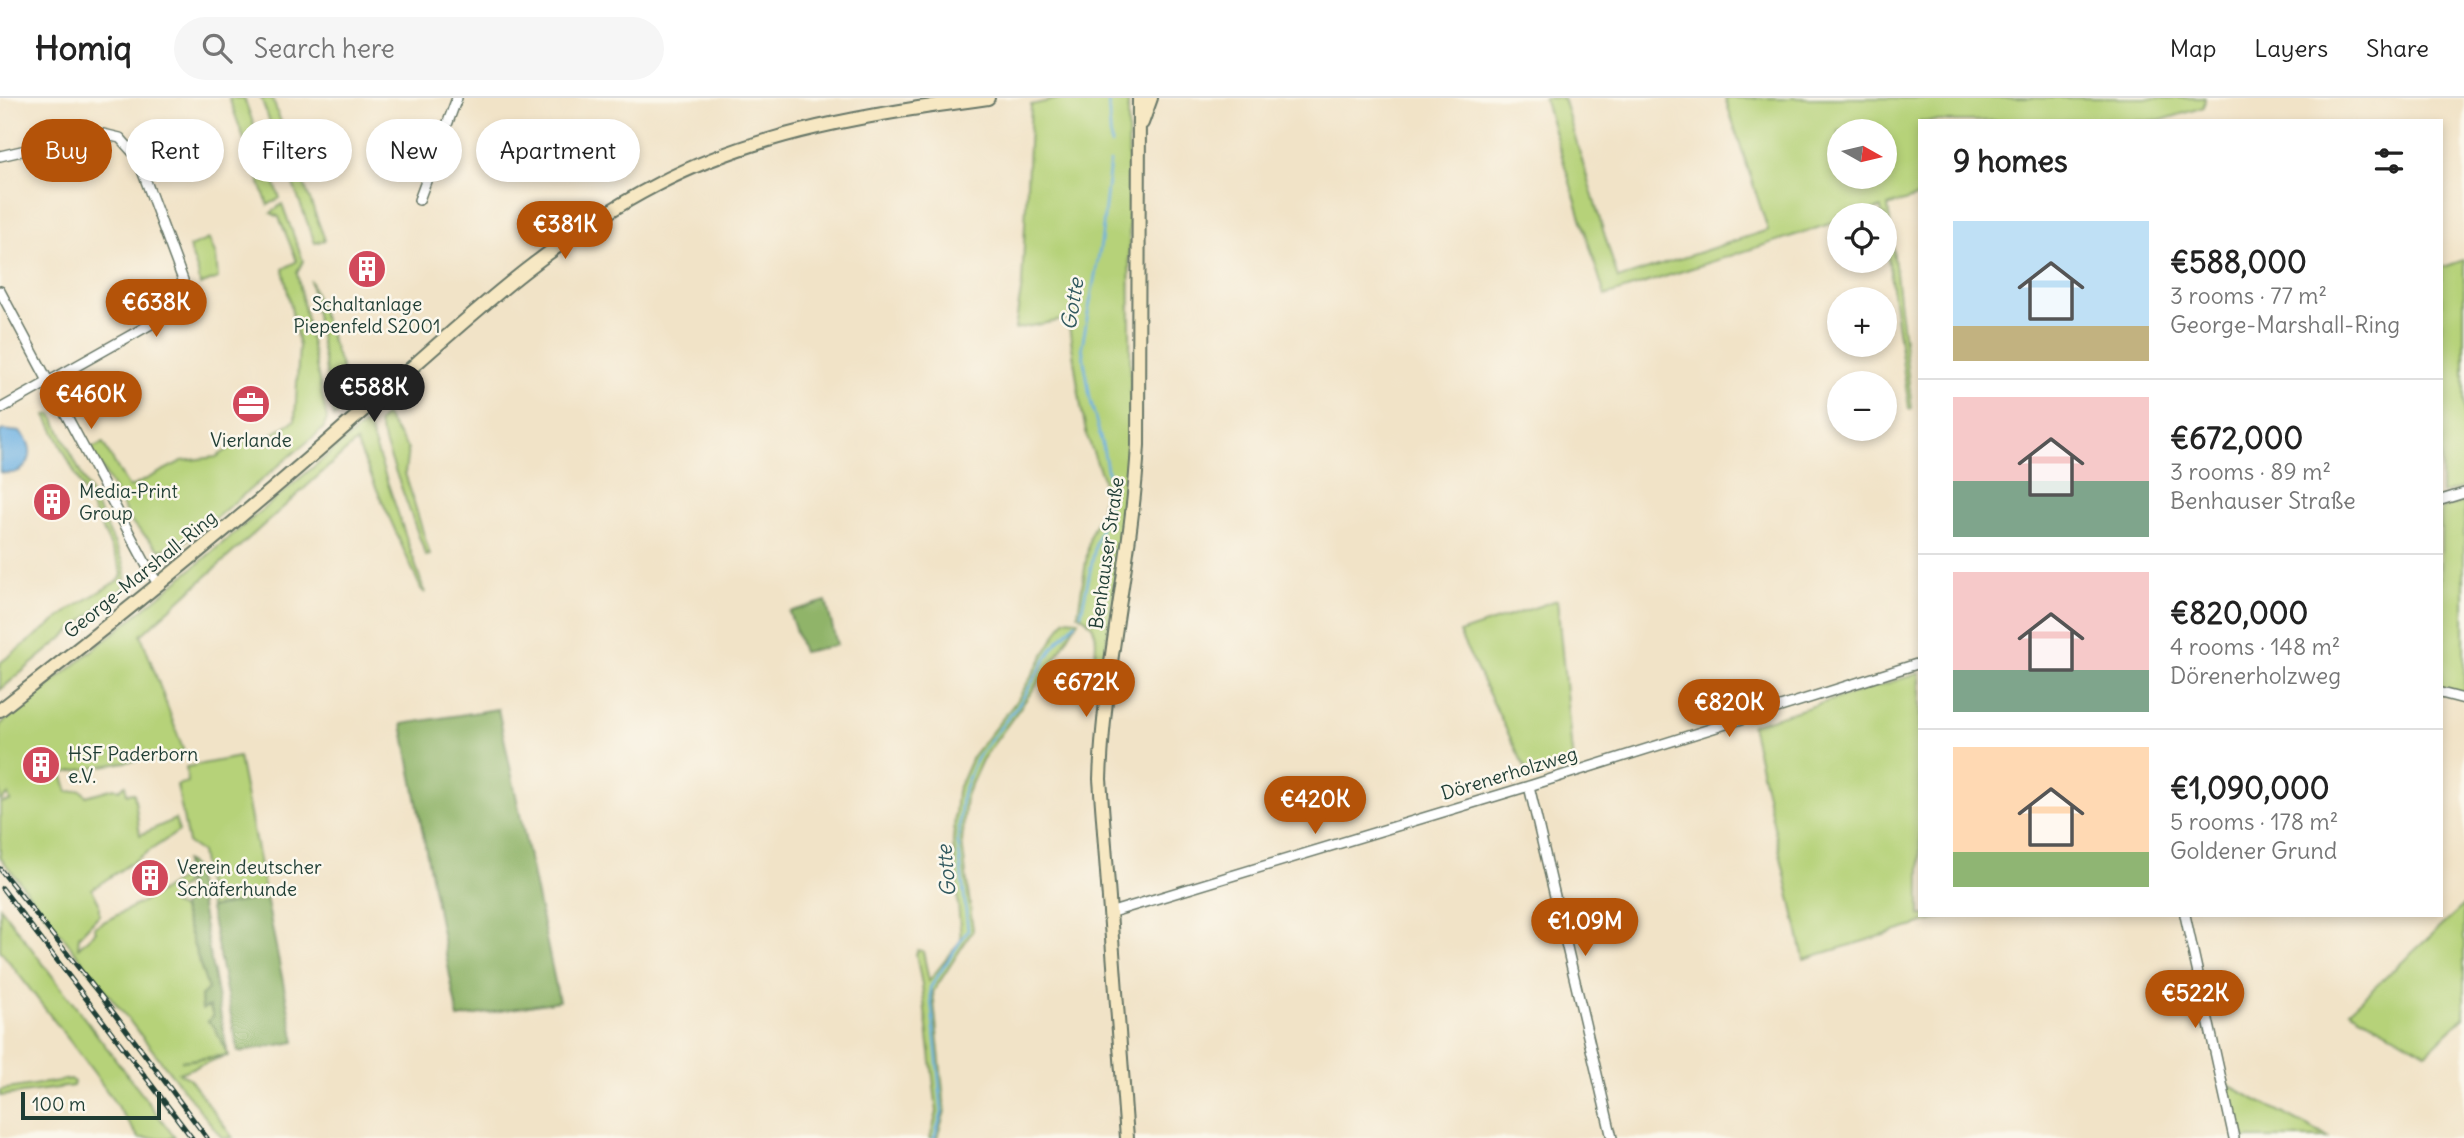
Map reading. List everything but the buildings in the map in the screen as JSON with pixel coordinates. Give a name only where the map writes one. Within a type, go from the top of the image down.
[{"type":"main road","name":"George-Marshall-Ring","points":[[0,710],[159,585],[521,273],[604,214],[657,184],[703,163],[798,130],[875,114],[988,98]]},
{"type":"main road","name":"Benhauser Straße","points":[[1126,1138],[1100,779],[1101,733],[1136,486],[1139,98]]},
{"type":"main road","points":[[1139,134],[1151,98]]},
{"type":"street","points":[[419,200],[457,98]]},
{"type":"street","points":[[0,156],[99,133],[120,138],[137,157],[183,280],[181,295],[167,315],[0,408]]},
{"type":"street","points":[[0,291],[159,585]]},
{"type":"street","points":[[2443,499],[2464,493]]},
{"type":"street","name":"Dörenerholzweg","points":[[1108,914],[1918,664]]},
{"type":"street","points":[[2443,693],[2464,699]]},
{"type":"street","points":[[1529,786],[1612,1138]]},
{"type":"street","points":[[2185,917],[2234,1138]]},
{"type":"green space","points":[[229,98],[244,98],[252,119],[238,119],[238,123]]},
{"type":"green space","points":[[261,98],[272,98],[280,119],[269,119]]},
{"type":"green space","points":[[1062,98],[1127,98],[1128,104],[1131,446],[1129,498],[1099,691],[1094,670],[1094,630],[1089,622],[1078,614],[1090,535],[1100,514],[1104,494],[1103,479],[1087,436],[1068,319],[1015,329],[1022,284],[1031,105]]},
{"type":"green space","points":[[1544,98],[1563,98],[1618,279],[1768,230],[1725,98],[2205,98],[2204,107],[2165,119],[1918,119],[1918,197],[1897,203],[1827,203],[1827,225],[1605,296]]},
{"type":"green space","points":[[260,182],[274,182],[280,198],[268,205]]},
{"type":"green space","points":[[292,182],[303,182],[325,240],[315,243]]},
{"type":"green space","points":[[282,204],[303,261],[297,273],[327,419],[323,429],[196,534],[183,543],[160,550],[131,522],[91,448],[103,443],[129,488],[182,461],[216,457],[238,443],[264,439],[295,420],[299,346],[283,269],[297,261],[279,217],[271,213]]},
{"type":"green space","points":[[209,239],[216,256],[218,278],[200,285],[189,247]]},
{"type":"green space","points":[[2464,260],[2464,487],[2443,493],[2443,267]]},
{"type":"green space","points":[[1890,273],[1896,273],[1912,408],[1909,409],[1897,323],[1897,287],[1892,287]]},
{"type":"green space","points":[[310,280],[353,400],[334,417]]},
{"type":"green space","points":[[52,414],[123,561],[126,573],[124,587],[0,690],[0,663],[71,609],[120,579],[122,574],[46,415]]},
{"type":"green space","points":[[385,415],[408,449],[405,473],[430,555],[426,556],[378,423]]},
{"type":"green space","points":[[367,422],[425,593],[356,442],[141,635],[184,752],[62,773],[68,792],[81,790],[86,796],[114,788],[119,790],[125,785],[127,794],[134,793],[140,835],[175,819],[179,831],[92,889],[99,903],[99,915],[79,936],[78,948],[96,931],[94,927],[154,896],[185,876],[184,886],[174,891],[176,896],[172,898],[172,904],[181,908],[208,989],[201,996],[202,1008],[209,1006],[213,1016],[208,1021],[214,1027],[228,1055],[179,1073],[189,1078],[233,1138],[222,1138],[0,857],[0,803],[10,801],[8,795],[0,801],[0,725]]},
{"type":"green space","points":[[2464,502],[2464,694],[2443,689],[2443,508]]},
{"type":"green space","points":[[1557,600],[1573,764],[1530,778],[1459,633]]},
{"type":"green space","points":[[826,601],[837,645],[803,652],[789,612]]},
{"type":"green space","points":[[1065,619],[1078,620],[1054,661],[982,760],[966,795],[962,842],[973,930],[933,992],[945,1111],[937,1138],[930,1138],[937,1112],[916,954],[918,950],[923,951],[929,981],[961,940],[953,841],[957,791],[972,757],[1018,699]]},
{"type":"green space","points":[[1918,674],[1918,917],[1944,917],[1804,959],[1751,725]]},
{"type":"green space","points":[[498,709],[559,1001],[458,1018],[402,724]]},
{"type":"green space","points":[[239,757],[266,897],[210,908],[201,852],[188,843],[177,785],[188,782],[186,767]]},
{"type":"green space","points":[[185,861],[194,867],[228,1054],[208,1021],[213,1016],[210,1006],[202,1009],[201,996],[208,989],[182,908],[188,894]]},
{"type":"green space","points":[[266,897],[295,1042],[238,1052],[210,908]]},
{"type":"green space","points":[[2464,905],[2464,1017],[2426,1053],[2350,1010]]},
{"type":"green space","points":[[0,907],[175,1138],[139,1138],[95,1074],[0,950]]},
{"type":"green space","points":[[71,1079],[73,1086],[0,1096],[0,1090]]},
{"type":"green space","points":[[2226,1084],[2330,1138],[2239,1138]]},
{"type":"water","points":[[0,432],[20,432],[30,447],[28,462],[17,472],[0,472]]},
{"type":"waterway","name":"Gotte","points":[[1108,98],[1111,145]]},
{"type":"waterway","name":"Gotte","points":[[1081,614],[1096,543],[1112,495],[1090,398],[1082,346],[1101,243],[1110,162]]},
{"type":"waterway","name":"Gotte","points":[[934,1138],[942,1113],[930,988],[968,930],[958,842],[962,794],[976,759],[1021,701],[1054,646],[1075,623]]},
{"type":"railway","points":[[0,869],[101,996],[207,1138]]},
{"type":"railway","points":[[2,888],[192,1138]]},
{"type":"place","name":"Schaltanlage Piepenfeld S2001","points":[[367,269]]},
{"type":"place","name":"Vierlande","points":[[251,404]]},
{"type":"place","name":"Media‑Print Group","points":[[52,502]]},
{"type":"place","name":"HSF Paderborn e.V.","points":[[41,765]]},
{"type":"place","name":"Verein deutscher Schäferhunde","points":[[150,878]]}]
